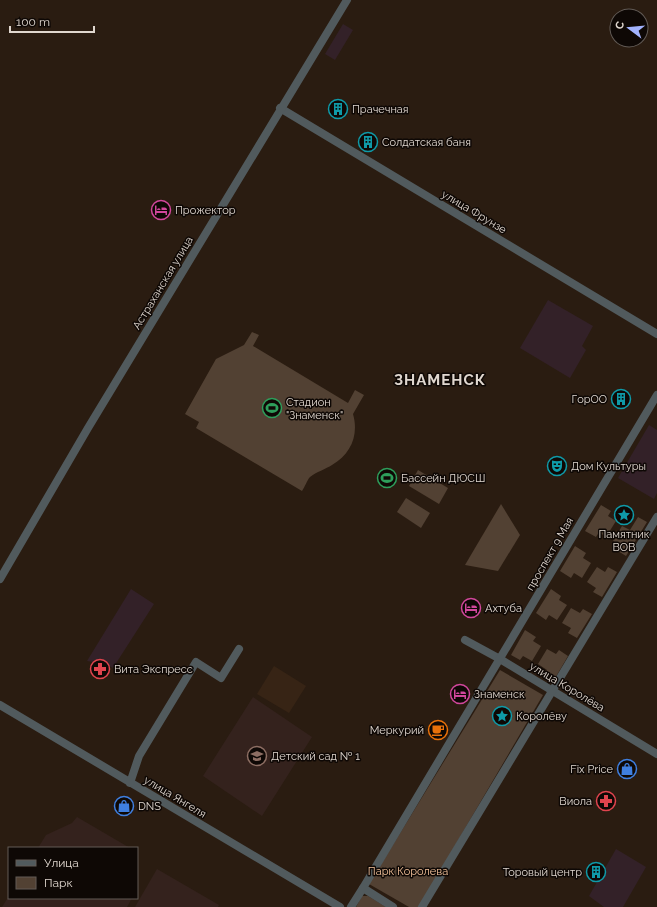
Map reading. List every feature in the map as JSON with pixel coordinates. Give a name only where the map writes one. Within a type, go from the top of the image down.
[{"type":"street","name":"Астраханская улица","points":[[0,579],[280,108],[347,0]]},
{"type":"street","name":"улица Фрунзе","points":[[280,108],[657,334]]},
{"type":"street","name":"проспект 9 Мая","points":[[351,907],[657,394]]},
{"type":"street","points":[[422,907],[551,690],[657,517]]},
{"type":"street","name":"улица Королёва","points":[[465,640],[500,659],[657,754]]},
{"type":"street","points":[[130,783],[135,764],[143,748],[196,662],[221,678],[239,649]]},
{"type":"street","name":"улица Янгеля","points":[[0,706],[340,907]]},
{"type":"street","points":[[362,888],[393,907]]},
{"type":"shaded area","points":[[343,24],[353,30],[335,60],[325,54]]},
{"type":"shaded area","points":[[548,300],[593,326],[582,346],[586,350],[570,378],[520,348]]},
{"type":"shaded area","points":[[649,425],[657,430],[657,493],[654,499],[618,478]]},
{"type":"shaded area","points":[[131,589],[154,604],[113,668],[106,664],[87,661]]},
{"type":"shaded area","points":[[274,666],[306,686],[289,713],[257,694]]},
{"type":"shaded area","name":"Детский сад № 1","points":[[253,697],[312,737],[262,816],[203,776]]},
{"type":"shaded area","points":[[77,817],[128,847],[39,847],[46,835],[72,823]]},
{"type":"shaded area","points":[[616,849],[646,867],[623,907],[604,907],[589,896]]},
{"type":"shaded area","points":[[157,869],[219,905],[218,907],[135,907]]},
{"type":"shaded area","points":[[8,898],[8,899],[131,899],[127,907],[2,907]]},
{"type":"green space","name":"Стадион \"Знаменск\"","points":[[252,332],[259,335],[253,346],[348,403],[355,390],[364,395],[353,414],[355,429],[349,450],[339,461],[310,477],[302,491],[196,428],[199,422],[185,414],[216,359],[244,345]]},
{"type":"green space","points":[[418,470],[448,488],[439,504],[409,486]]},
{"type":"green space","points":[[406,498],[430,513],[421,528],[397,512]]},
{"type":"green space","points":[[501,504],[520,535],[498,571],[465,565]]},
{"type":"green space","points":[[601,505],[611,511],[608,516],[616,521],[606,537],[599,532],[596,537],[585,531]]},
{"type":"green space","points":[[638,517],[647,522],[626,556],[618,551],[621,546],[613,541],[622,526],[630,530]]},
{"type":"green space","points":[[575,546],[586,553],[583,558],[591,563],[582,578],[574,573],[571,578],[560,571]]},
{"type":"green space","points":[[597,567],[605,572],[608,567],[617,572],[602,597],[593,592],[596,588],[587,582]]},
{"type":"green space","points":[[551,589],[561,596],[559,600],[567,605],[557,620],[549,615],[546,620],[536,613]]},
{"type":"green space","points":[[571,608],[580,613],[583,609],[592,614],[577,638],[568,633],[571,628],[562,623]]},
{"type":"green space","points":[[525,630],[536,637],[533,641],[541,646],[532,661],[523,656],[520,660],[511,655]]},
{"type":"green space","points":[[547,649],[556,654],[559,650],[568,656],[554,680],[544,674],[547,670],[538,664]]},
{"type":"green space","name":"Парк Королева","points":[[500,670],[543,695],[419,907],[409,907],[369,884]]},
{"type":"green space","points":[[362,896],[368,896],[386,907],[356,907]]},
{"type":"place","name":"Прачечная","points":[[338,109]]},
{"type":"place","name":"Солдатская баня","points":[[368,142]]},
{"type":"place","name":"Прожектор","points":[[161,210]]},
{"type":"place","name":"ГорОО","points":[[621,399]]},
{"type":"place","name":"Стадион \"Знаменск\"","points":[[272,408]]},
{"type":"place","name":"Дом Культуры","points":[[557,466]]},
{"type":"place","name":"Бассейн ДЮСШ","points":[[387,478]]},
{"type":"place","name":"Памятник ВОВ","points":[[624,515]]},
{"type":"place","name":"Ахтуба","points":[[471,608]]},
{"type":"place","name":"Вита Экспресс","points":[[100,669]]},
{"type":"place","name":"Знаменск","points":[[460,694]]},
{"type":"place","name":"Королёву","points":[[502,716]]},
{"type":"place","name":"Меркурий","points":[[438,730]]},
{"type":"place","name":"Детский сад № 1","points":[[257,756]]},
{"type":"place","name":"Fix Price","points":[[627,769]]},
{"type":"place","name":"Виола","points":[[606,801]]},
{"type":"place","name":"DNS","points":[[124,806]]},
{"type":"place","name":"Торовый центр","points":[[596,872]]},
{"type":"district","name":"ЗНАМЕНСК","points":[[440,380]]}]
